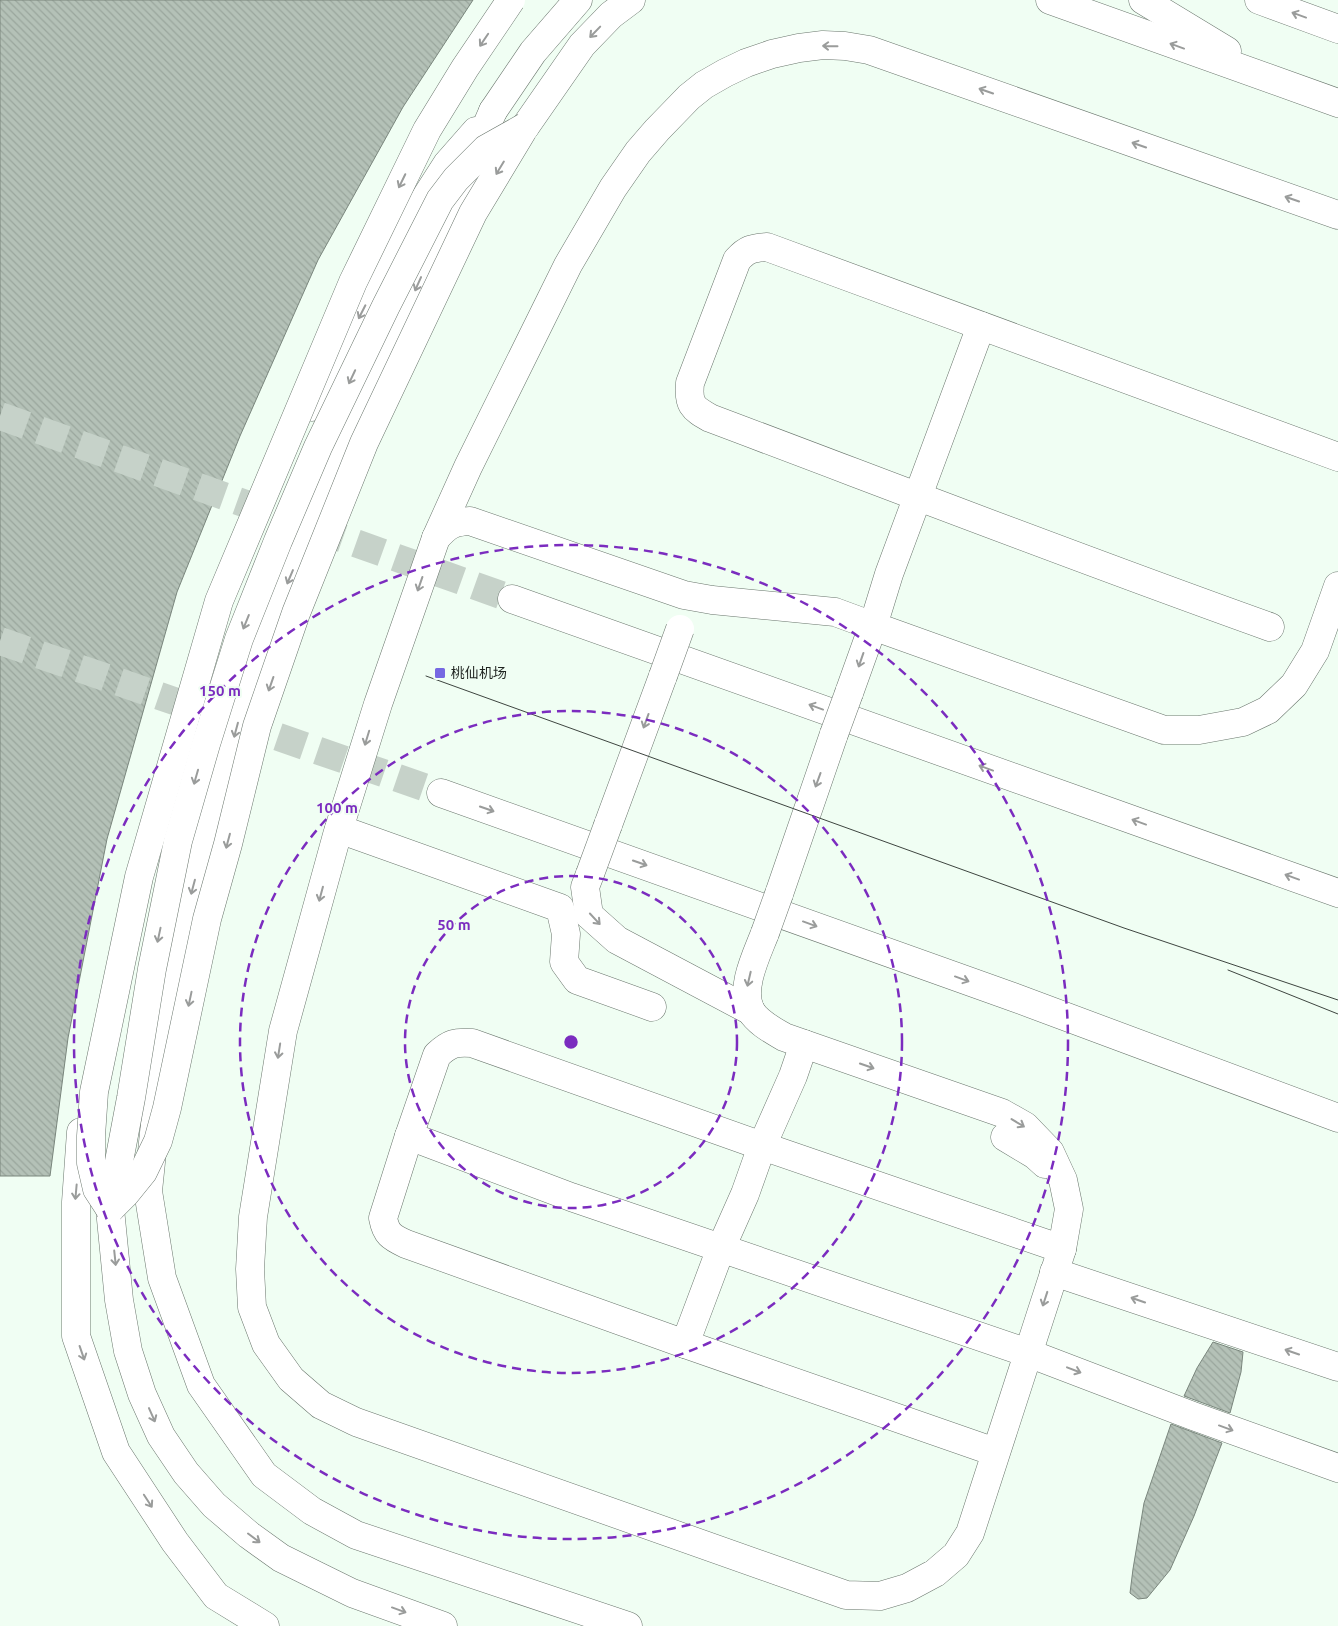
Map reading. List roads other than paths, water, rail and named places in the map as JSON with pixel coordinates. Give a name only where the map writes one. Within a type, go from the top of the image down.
[{"type":"main road","points":[[110,1210],[97,1189],[91,1164],[94,1092],[139,877],[219,601],[353,282],[418,148],[460,76],[511,0]]},
{"type":"main road","points":[[265,1626],[216,1596],[175,1542],[116,1452],[76,1336],[76,1202],[83,1116],[122,910],[196,656],[306,420],[404,231],[447,164],[493,111],[533,52],[578,0]]},
{"type":"main road","points":[[110,1210],[143,1172],[158,1141],[167,1108],[206,919],[228,844],[257,726],[296,613],[364,443],[473,213],[525,127],[582,44],[611,15],[631,0]]},
{"type":"main road","points":[[1050,0],[1338,104]]},
{"type":"main road","points":[[1143,0],[1277,82]]},
{"type":"main road","points":[[1259,0],[1338,29]]},
{"type":"main road","points":[[692,597],[585,887],[589,915],[617,940],[751,1011],[765,1025],[784,1037],[1002,1113],[1025,1126],[1050,1152],[1063,1180],[1069,1209],[1058,1261],[970,1533],[956,1555],[935,1573],[907,1588],[880,1596],[846,1595],[356,1422],[321,1405],[291,1379],[266,1344],[252,1307],[250,1268],[253,1217],[283,1031],[339,829],[378,704],[436,538],[468,467],[544,313],[590,226],[638,152],[689,97],[725,72],[746,63],[799,48],[823,45],[869,50],[1338,215]]},
{"type":"main road","points":[[493,111],[255,658],[171,968],[148,1191],[162,1278],[200,1385],[264,1475],[312,1511],[356,1535],[628,1626]]},
{"type":"main road","points":[[443,1626],[352,1593],[281,1558],[214,1504],[186,1473],[161,1436],[142,1394],[128,1351],[119,1300],[110,1210],[152,969],[178,841],[239,639],[318,448],[386,306],[440,200],[456,178],[486,150],[525,127]]},
{"type":"main road","points":[[1270,627],[918,497],[710,418],[696,410],[688,398],[690,384],[737,260],[745,252],[754,248],[767,247],[1338,457]]},
{"type":"main road","points":[[751,1011],[746,990],[751,971],[873,626],[889,574],[981,326]]},
{"type":"main road","points":[[436,538],[445,528],[455,522],[470,521],[692,597],[834,612],[1164,730],[1199,730],[1243,722],[1268,710],[1294,685],[1315,651],[1329,640],[1338,586]]},
{"type":"main road","points":[[512,599],[1338,893]]},
{"type":"main road","points":[[441,793],[1013,997],[1338,1118]]},
{"type":"main road","points":[[339,829],[560,908],[566,934],[564,962],[577,980],[652,1008]]},
{"type":"main road","points":[[995,1452],[685,1344],[395,1239],[386,1231],[383,1218],[408,1136],[437,1055],[447,1046],[456,1042],[472,1043],[762,1146],[1338,1367]]},
{"type":"main road","points":[[685,1344],[720,1248],[745,1194],[762,1146],[804,1044]]},
{"type":"main road","points":[[408,1136],[571,1197],[1028,1353],[1193,1416],[1338,1468]]},
{"type":"main road","points":[[1005,1138],[1035,1155],[1063,1180]]},
{"type":"tunnel","points":[[0,416],[512,599]]},
{"type":"tunnel","points":[[0,641],[441,793]]},
{"type":"tram line","points":[[426,676],[1124,928],[1338,1000]]},
{"type":"tram line","points":[[1228,970],[1338,1014]]},
{"type":"place","name":"桃仙机场","points":[[440,673]]}]
